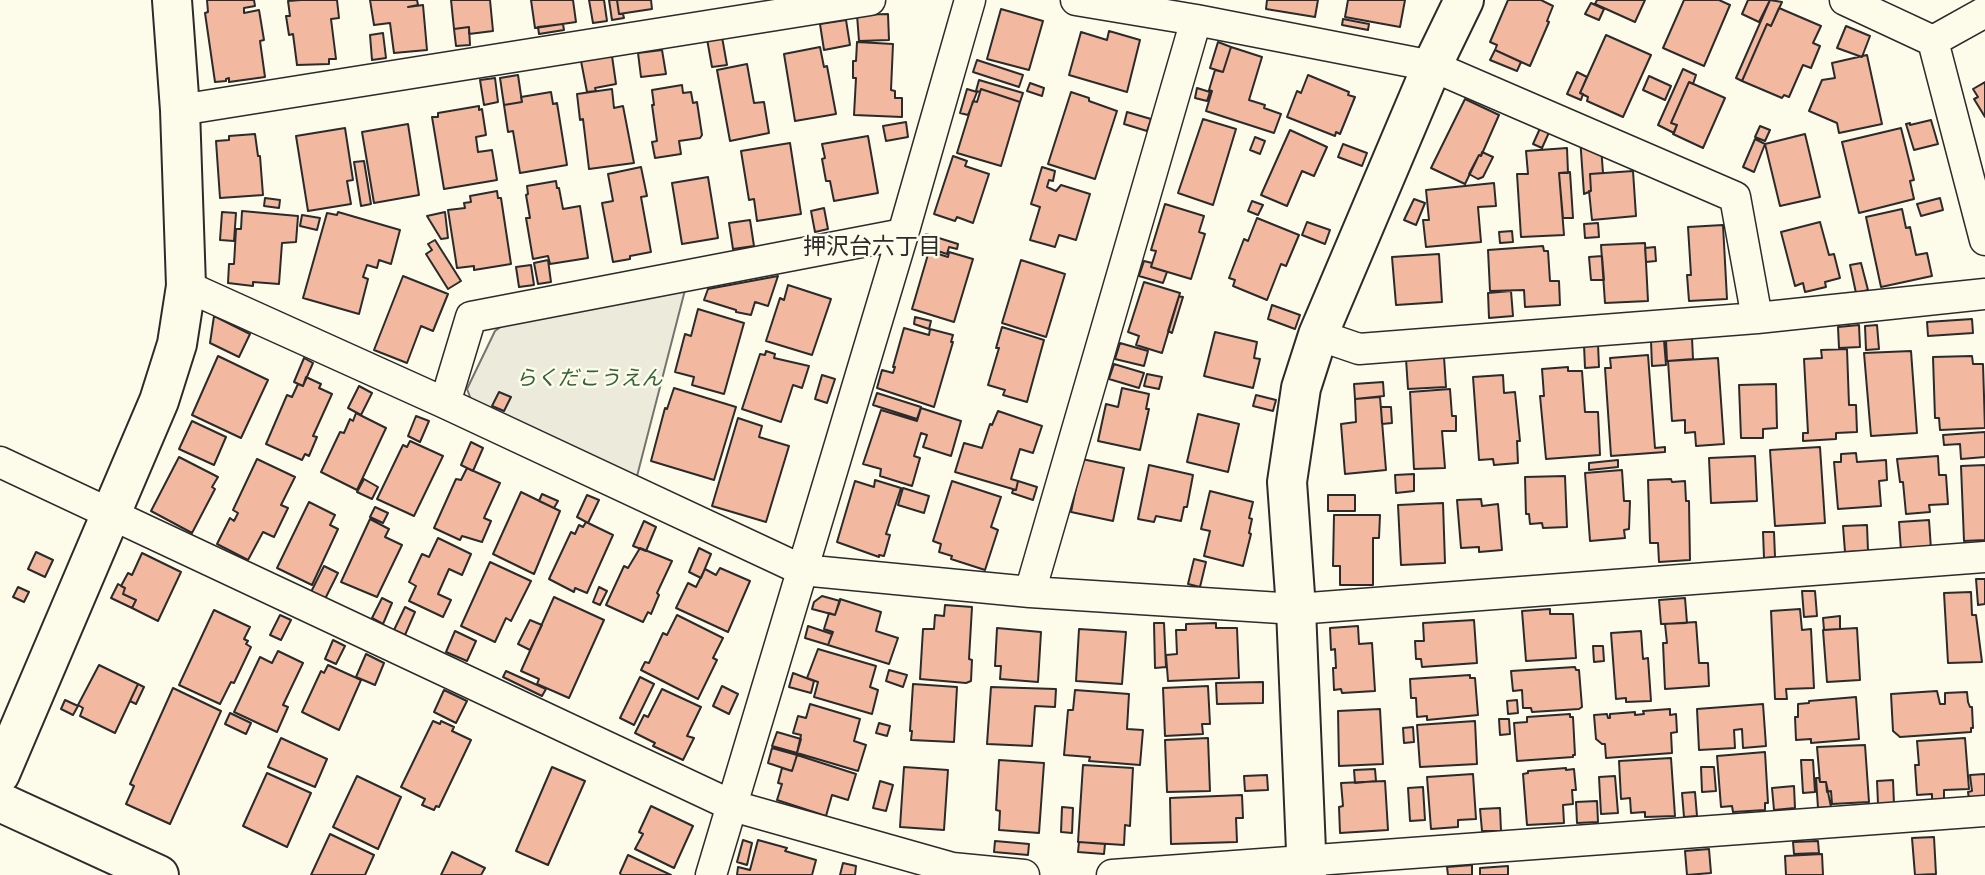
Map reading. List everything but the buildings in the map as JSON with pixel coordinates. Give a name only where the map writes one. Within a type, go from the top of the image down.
[{"type":"street","points":[[0,774],[112,515],[163,389],[177,344],[186,286],[180,110],[172,0]]},
{"type":"street","points":[[180,110],[870,0]]},
{"type":"street","points":[[711,875],[903,234],[970,0]]},
{"type":"street","points":[[1076,0],[1432,65],[1735,197],[1756,318]]},
{"type":"street","points":[[1307,868],[1296,608],[1287,482],[1301,388],[1318,335],[1432,65],[1464,0]]},
{"type":"street","points":[[1844,0],[1933,41]]},
{"type":"street","points":[[1933,41],[1985,12]]},
{"type":"street","points":[[1030,592],[1196,20]]},
{"type":"street","points":[[1933,41],[1985,240]]},
{"type":"street","points":[[445,403],[471,317],[903,234]]},
{"type":"street","points":[[186,286],[445,403],[802,570],[1030,592],[1296,608],[1985,557]]},
{"type":"street","points":[[1318,335],[1359,349],[1756,318],[1985,295]]},
{"type":"street","points":[[0,461],[733,806],[952,868],[1024,875]]},
{"type":"street","points":[[0,802],[159,875]]},
{"type":"street","points":[[1112,875],[1307,868],[1985,811]]},
{"type":"green space","name":"らくだこうえん","points":[[685,290],[636,480],[472,402],[467,389],[495,331],[506,323]]},
{"type":"district","name":"押沢台六丁目","points":[[872,247]]}]
